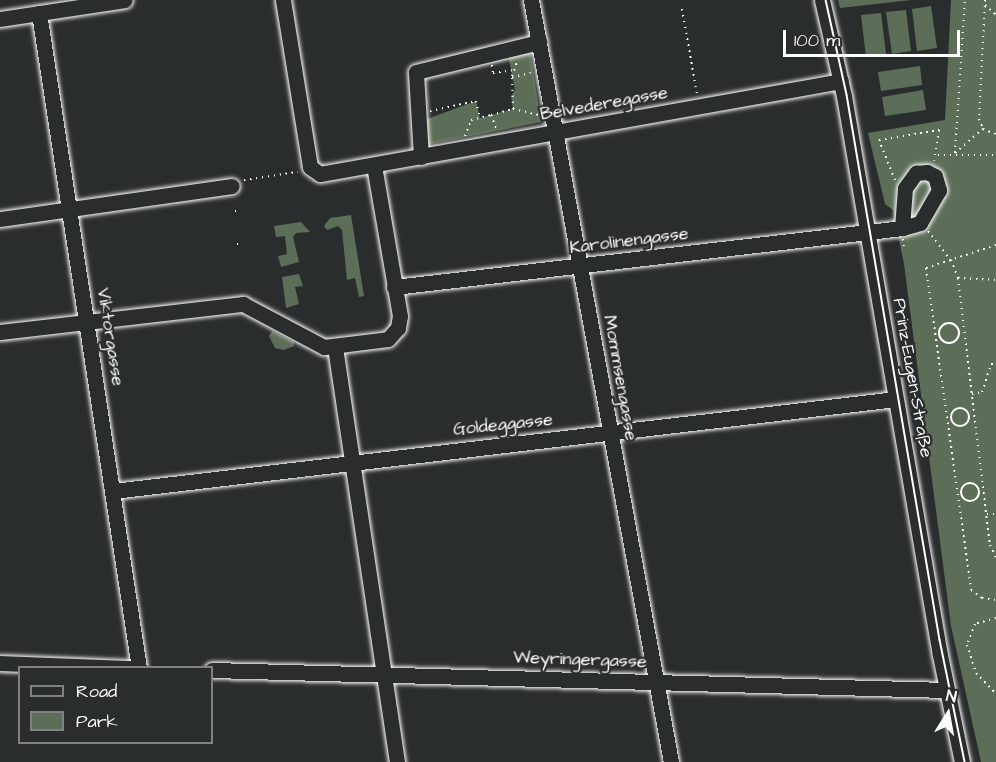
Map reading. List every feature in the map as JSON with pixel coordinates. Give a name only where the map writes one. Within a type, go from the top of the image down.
[{"type":"street","points":[[0,19],[125,0]]},
{"type":"street","points":[[283,0],[310,166]]},
{"type":"street","name":"Mommsengasse","points":[[531,0],[672,762]]},
{"type":"street","name":"Prinz-Eugen-Straße","points":[[822,0],[841,81],[946,690],[962,762]]},
{"type":"street","name":"Viktorgasse","points":[[39,13],[71,208],[139,666]]},
{"type":"street","points":[[421,157],[416,72],[539,42]]},
{"type":"street","name":"Belvederegasse","points":[[310,166],[320,174],[374,166],[841,81]]},
{"type":"street","points":[[0,332],[243,304],[321,345],[335,347],[392,336],[400,320],[374,166]]},
{"type":"street","points":[[927,172],[935,176],[939,190],[932,206],[920,223],[902,228],[903,199],[909,179],[916,173],[927,172]]},
{"type":"street","points":[[0,219],[232,186]]},
{"type":"street","name":"Karolinengasse","points":[[394,287],[902,228]]},
{"type":"street","points":[[335,347],[397,762]]},
{"type":"street","name":"Goldeggasse","points":[[113,491],[896,399]]},
{"type":"street","points":[[0,663],[80,666]]},
{"type":"street","name":"Weyringergasse","points":[[213,670],[946,690]]},
{"type":"path","points":[[955,153],[965,0]]},
{"type":"path","points":[[983,129],[980,119],[985,0]]},
{"type":"path","points":[[985,5],[996,15]]},
{"type":"path","points":[[682,9],[698,97]]},
{"type":"path","points":[[490,54],[493,73],[514,70]]},
{"type":"path","points":[[513,109],[512,77],[534,73]]},
{"type":"path","points":[[419,114],[476,101],[480,118]]},
{"type":"path","points":[[464,139],[471,120],[513,109],[543,117]]},
{"type":"path","points":[[491,115],[498,133]]},
{"type":"path","points":[[955,153],[983,129]]},
{"type":"path","points":[[983,129],[996,134]]},
{"type":"path","points":[[903,199],[879,140],[939,130],[938,155],[955,153],[996,155]]},
{"type":"path","points":[[232,186],[237,182],[310,166]]},
{"type":"path","points":[[933,235],[951,260],[958,278],[990,545],[996,557]]},
{"type":"path","points":[[996,245],[926,268],[971,590],[982,598],[996,600]]},
{"type":"path","points":[[958,278],[996,280]]},
{"type":"path","points":[[937,334],[948,323],[959,330],[964,329]]},
{"type":"path","points":[[937,334],[941,340],[950,343],[959,337],[959,330]]},
{"type":"path","points":[[972,394],[982,392],[991,364],[996,364]]},
{"type":"path","points":[[948,417],[958,407],[970,415]]},
{"type":"path","points":[[948,417],[953,423],[962,426],[970,415],[974,414]]},
{"type":"path","points":[[959,493],[962,486],[969,483],[979,490],[984,489]]},
{"type":"path","points":[[959,493],[971,501],[977,497],[979,490]]},
{"type":"path","points":[[987,514],[996,514]]},
{"type":"path","points":[[996,618],[975,624],[967,645],[976,673],[996,694]]},
{"type":"green space","points":[[838,0],[911,0],[840,8]]},
{"type":"green space","points":[[951,0],[996,0],[996,762],[981,762],[951,626],[904,264],[893,210],[885,204],[868,133],[945,120]]},
{"type":"green space","points":[[931,6],[937,48],[917,51],[912,9]]},
{"type":"green space","points":[[906,10],[911,51],[892,54],[886,12]]},
{"type":"green space","points":[[881,13],[886,54],[866,57],[861,15]]},
{"type":"green space","points":[[529,44],[541,122],[420,146],[419,122],[476,101],[480,118],[513,109],[511,96],[515,90],[507,49]]},
{"type":"green space","points":[[920,66],[922,85],[881,91],[878,72]]},
{"type":"green space","points":[[923,90],[926,110],[885,116],[882,97]]},
{"type":"green space","points":[[351,215],[364,296],[359,297],[355,278],[347,280],[342,230],[338,226],[327,230],[324,226],[330,218]]},
{"type":"green space","points":[[301,222],[310,232],[296,233],[293,237],[299,262],[281,267],[278,256],[287,254],[285,236],[276,237],[274,226]]},
{"type":"green space","points":[[299,274],[303,286],[295,287],[299,304],[286,308],[282,277]]},
{"type":"green space","points":[[272,331],[294,342],[294,346],[284,350],[275,348],[269,336]]},
{"type":"tram line","points":[[826,0],[847,95],[940,640],[965,762]]}]
